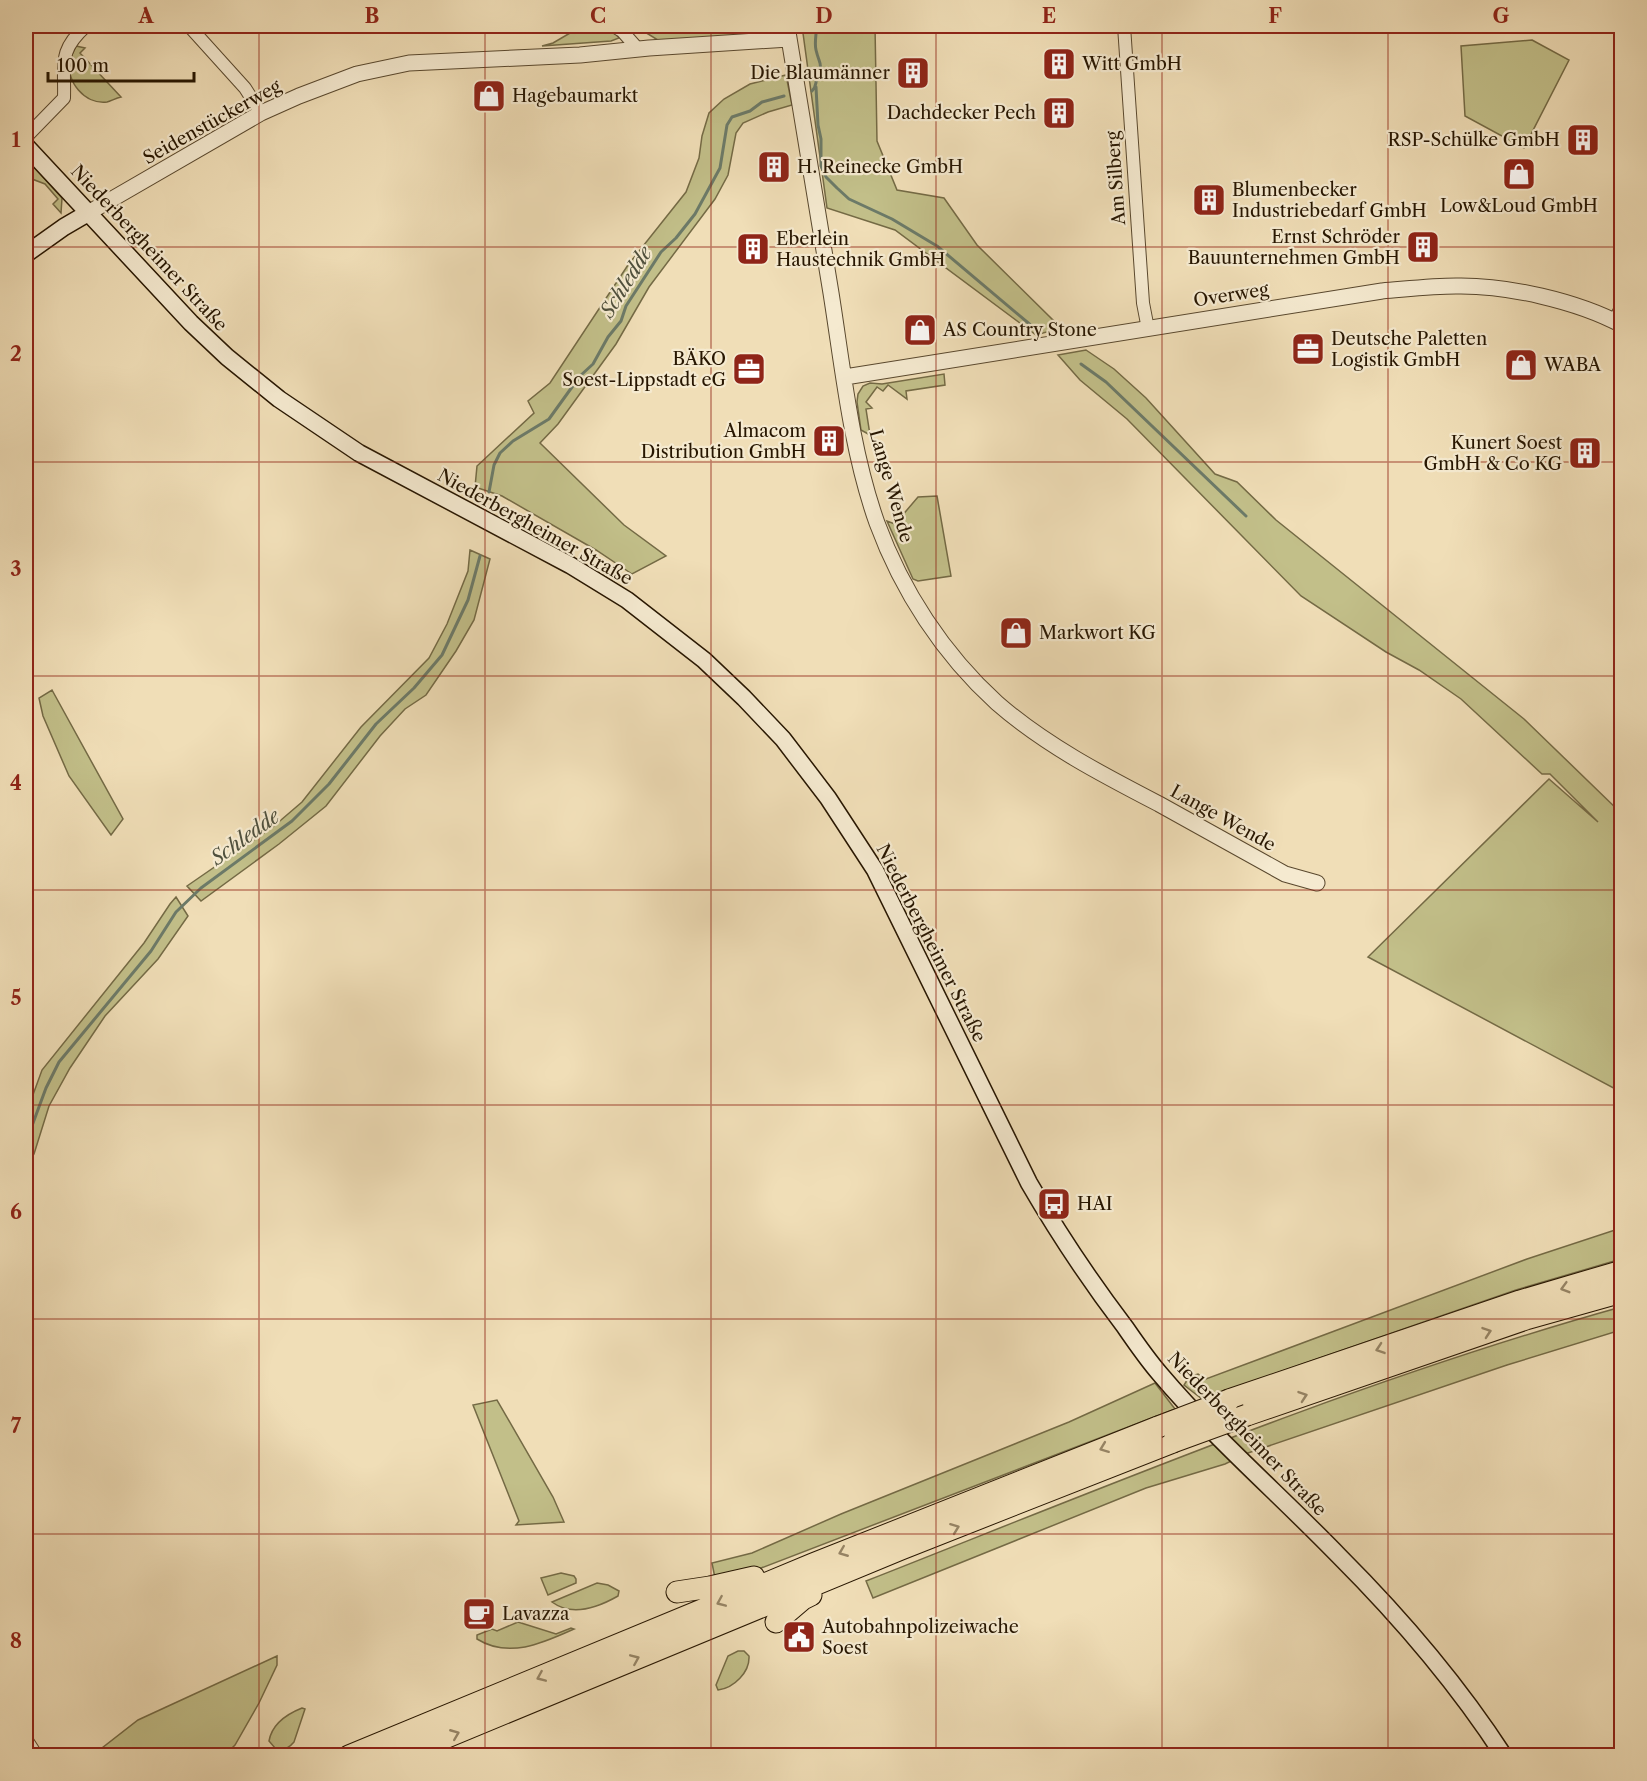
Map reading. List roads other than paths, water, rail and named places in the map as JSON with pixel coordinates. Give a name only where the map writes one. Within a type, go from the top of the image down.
[{"type":"highway","points":[[400,1755],[819,1578],[1158,1427],[1520,1301],[1622,1271]]},
{"type":"highway","points":[[873,1554],[1248,1415],[1526,1319],[1622,1292]]},
{"type":"highway","points":[[677,1592],[819,1578]]},
{"type":"highway","points":[[776,1622],[803,1599],[819,1578]]},
{"type":"highway","points":[[349,1755],[819,1578]]},
{"type":"main road","name":"Niederbergheimer Straße","points":[[26,146],[191,323],[227,357],[279,399],[359,453],[570,565],[627,600],[705,660],[783,739],[828,798],[875,870],[1025,1174],[1048,1216],[1090,1282],[1160,1374],[1217,1435],[1398,1616],[1436,1660],[1504,1755]]},
{"type":"main road","points":[[26,254],[88,213]]},
{"type":"street","points":[[26,137],[64,98],[65,51],[71,41],[86,26]]},
{"type":"street","points":[[189,26],[245,88],[261,113]]},
{"type":"street","points":[[613,26],[622,31],[638,49]]},
{"type":"street","name":"Am Silberg","points":[[1124,26],[1143,303],[1148,329]]},
{"type":"street","name":"Seidenstückerweg","points":[[88,213],[261,113],[298,96],[357,74],[409,63],[580,55],[788,32]]},
{"type":"street","name":"Lange Wende","points":[[788,32],[864,478],[877,523],[891,557],[923,615],[940,641],[976,683],[1047,741],[1098,772],[1285,874],[1317,883]]},
{"type":"street","name":"Overweg","points":[[845,377],[1382,291],[1456,286],[1482,287],[1532,294],[1618,323]]},
{"type":"street","points":[[1618,323],[1622,306]]},
{"type":"street","points":[[26,1739],[37,1755]]},
{"type":"waterway","name":"Schledde","points":[[812,91],[820,66],[815,47],[816,26]]},
{"type":"waterway","points":[[816,87],[821,166],[826,177],[849,199],[892,219],[937,246],[1033,327]]},
{"type":"waterway","name":"Schledde","points":[[489,492],[494,465],[500,453],[513,441],[549,419],[580,376],[593,364],[608,337],[621,321],[626,306],[661,252],[676,238],[695,214],[720,168],[727,125],[732,117],[750,111],[762,102],[784,96]]},
{"type":"waterway","points":[[1081,364],[1106,382],[1246,516]]},
{"type":"waterway","name":"Schledde","points":[[26,1142],[46,1088],[59,1062],[151,951],[176,912],[201,888],[292,821],[329,784],[376,724],[414,688],[442,655],[468,600],[480,556]]},
{"type":"place","name":"Witt GmbH","points":[[1059,64]]},
{"type":"place","name":"Die Blaumänner","points":[[913,73]]},
{"type":"place","name":"Hagebaumarkt","points":[[489,96]]},
{"type":"place","name":"Dachdecker Pech","points":[[1059,113]]},
{"type":"place","name":"RSP-Schülke GmbH","points":[[1583,140]]},
{"type":"place","name":"H. Reinecke GmbH","points":[[774,167]]},
{"type":"place","name":"Low&Loud GmbH","points":[[1519,174]]},
{"type":"place","name":"Blumenbecker Industriebedarf GmbH","points":[[1209,200]]},
{"type":"place","name":"Ernst Schröder Bauunternehmen GmbH","points":[[1423,247]]},
{"type":"place","name":"Eberlein Haustechnik GmbH","points":[[753,249]]},
{"type":"place","name":"AS Country Stone","points":[[920,330]]},
{"type":"place","name":"Deutsche Paletten Logistik GmbH","points":[[1308,349]]},
{"type":"place","name":"WABA","points":[[1521,365]]},
{"type":"place","name":"BÄKO Soest-Lippstadt eG","points":[[749,369]]},
{"type":"place","name":"Almacom Distribution GmbH","points":[[829,441]]},
{"type":"place","name":"Kunert Soest GmbH & Co KG","points":[[1585,453]]},
{"type":"place","name":"Markwort KG","points":[[1016,633]]},
{"type":"place","name":"HAI","points":[[1054,1204]]},
{"type":"place","name":"Lavazza","points":[[479,1614]]},
{"type":"place","name":"Autobahnpolizeiwache Soest","points":[[799,1637]]}]
